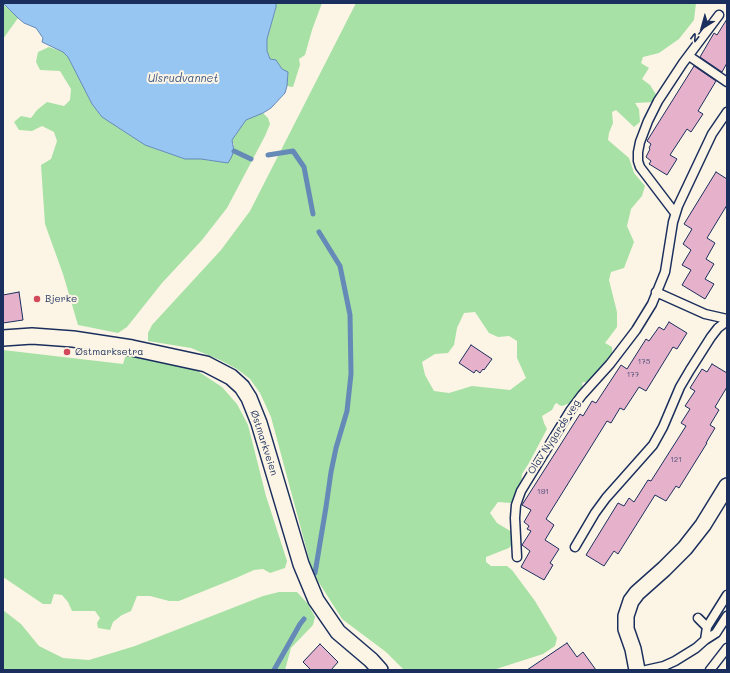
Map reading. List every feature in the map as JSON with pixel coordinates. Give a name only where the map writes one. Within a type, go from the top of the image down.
[{"type":"street","name":"Østmarkveien","points":[[3,338],[32,336],[73,339],[132,348],[206,364],[231,377],[242,387],[249,398],[259,423],[306,580],[316,600],[338,632],[371,660],[380,670]]},
{"type":"street","points":[[637,670],[633,650],[626,629],[626,616],[631,601],[637,593],[685,548],[703,525],[727,486]]},
{"type":"lane","points":[[675,213],[643,172],[638,161],[638,152],[644,131],[664,90],[719,15]]},
{"type":"lane","points":[[689,56],[727,82]]},
{"type":"lane","name":"Olav Nygards veg","points":[[517,557],[515,518],[516,506],[520,491],[570,410],[582,394],[610,364],[636,330],[652,304],[665,272],[672,222],[675,213],[712,134],[727,112]]},
{"type":"lane","points":[[656,292],[705,314],[727,320]]},
{"type":"lane","points":[[575,547],[595,513],[606,498],[653,445],[663,427],[680,387],[690,370],[711,337],[727,320]]},
{"type":"lane","points":[[705,640],[707,627],[727,595]]},
{"type":"lane","points":[[646,670],[675,662],[696,648],[716,633],[727,616]]},
{"type":"lane","points":[[698,618],[707,627]]},
{"type":"lane","points":[[710,670],[727,648]]},
{"type":"green space","points":[[276,3],[322,3],[305,55],[299,59],[300,65],[293,87],[287,86],[288,74],[282,69],[277,61],[270,59],[267,51],[267,39],[276,8]]},
{"type":"green space","points":[[356,3],[696,3],[694,20],[679,39],[659,53],[643,57],[641,63],[649,68],[642,79],[650,85],[657,96],[655,102],[635,103],[639,109],[640,122],[634,127],[616,110],[612,112],[613,123],[608,140],[629,158],[634,173],[645,186],[642,196],[631,209],[627,226],[634,242],[624,268],[611,272],[609,280],[617,312],[617,327],[605,343],[612,347],[613,360],[588,383],[582,383],[583,388],[573,402],[562,406],[557,403],[552,410],[542,416],[547,429],[522,474],[519,498],[511,503],[498,502],[490,513],[497,523],[512,532],[515,541],[509,548],[486,557],[486,562],[491,566],[507,566],[512,570],[535,601],[557,638],[555,646],[543,654],[493,670],[404,670],[386,652],[342,619],[318,581],[311,566],[271,417],[260,393],[250,379],[237,369],[220,360],[191,348],[148,341],[148,333],[152,325],[221,250],[250,211]],"holes":[[[475,312],[489,333],[498,337],[509,336],[517,341],[517,358],[526,378],[510,390],[472,386],[449,393],[434,391],[425,375],[422,362],[435,354],[448,353],[454,345],[457,328],[464,313]]]},
{"type":"green space","points":[[3,4],[18,18],[3,39]]},
{"type":"green space","points":[[49,47],[63,52],[68,57],[92,104],[102,117],[145,145],[185,159],[201,159],[220,162],[234,145],[232,140],[246,120],[263,113],[268,118],[270,124],[227,208],[202,240],[162,283],[127,327],[118,333],[78,325],[63,274],[45,224],[41,165],[51,159],[57,141],[54,132],[42,126],[32,131],[19,130],[14,122],[21,116],[31,118],[37,110],[47,102],[64,106],[70,100],[71,89],[60,71],[40,70],[36,62],[38,52]]},
{"type":"green space","points":[[3,350],[123,364],[126,354],[193,368],[222,387],[237,404],[248,425],[266,496],[287,561],[285,568],[270,573],[263,569],[254,570],[179,601],[169,601],[150,596],[137,596],[131,611],[122,615],[113,622],[110,630],[98,628],[97,623],[100,618],[95,611],[72,611],[68,602],[62,595],[54,594],[51,604],[43,604],[3,577]]},
{"type":"green space","points":[[279,592],[297,592],[308,604],[315,617],[313,625],[291,648],[285,670],[3,670],[3,610],[21,624],[39,646],[63,658],[89,660],[135,646],[263,596]]},
{"type":"water","name":"Ulsrudvannet","points":[[3,3],[276,3],[267,39],[267,51],[270,59],[276,60],[282,69],[288,72],[285,93],[271,108],[246,120],[232,140],[234,151],[228,163],[201,159],[185,159],[145,145],[102,117],[92,104],[68,57],[63,52],[42,42],[43,38],[36,28],[24,23]]},
{"type":"building","points":[[727,19],[727,63],[722,72],[700,57],[714,33],[717,35]]},
{"type":"building","points":[[694,66],[716,81],[698,111],[703,114],[691,132],[687,129],[670,155],[677,159],[667,175],[649,164],[651,161],[646,157],[651,144],[647,141]]},
{"type":"building","points":[[716,172],[727,179],[727,205],[707,238],[715,243],[706,259],[714,264],[705,279],[714,284],[705,299],[682,285],[691,270],[682,265],[691,250],[683,244],[692,229],[684,224]]},
{"type":"building","points":[[19,292],[23,320],[3,323],[3,295]]},
{"type":"building","points":[[669,322],[687,333],[677,349],[673,347],[646,391],[639,387],[624,410],[620,408],[611,423],[607,421],[546,519],[554,525],[545,540],[559,549],[550,563],[553,565],[544,580],[521,567],[530,551],[522,545],[531,531],[527,529],[529,526],[524,522],[531,510],[522,505],[580,414],[583,416],[592,401],[596,403],[621,365],[627,369],[646,339],[649,341],[659,327],[664,330]]},
{"type":"building","points":[[471,345],[492,359],[480,373],[476,370],[474,373],[459,363]]},
{"type":"building","points":[[712,364],[727,373],[727,387],[715,407],[719,410],[710,425],[715,428],[707,443],[679,488],[676,486],[666,501],[655,495],[618,554],[614,551],[604,566],[586,555],[618,503],[624,506],[629,498],[634,502],[648,480],[651,481],[686,426],[681,423],[690,409],[685,406],[695,391],[690,388],[702,369],[707,372]]},
{"type":"building","points":[[567,643],[577,657],[583,652],[596,670],[527,670]]},
{"type":"building","points":[[320,644],[338,662],[331,670],[311,670],[303,662]]},
{"type":"waterway","points":[[234,151],[251,159]]},
{"type":"waterway","points":[[268,155],[293,151],[304,167],[313,214]]},
{"type":"waterway","points":[[315,573],[331,472],[336,448],[347,411],[351,374],[350,315],[340,266],[319,232]]},
{"type":"waterway","points":[[274,670],[304,619]]},
{"type":"place","name":"Bjerke","points":[[37,299]]},
{"type":"place","name":"Østmarksetra","points":[[67,352]]}]
